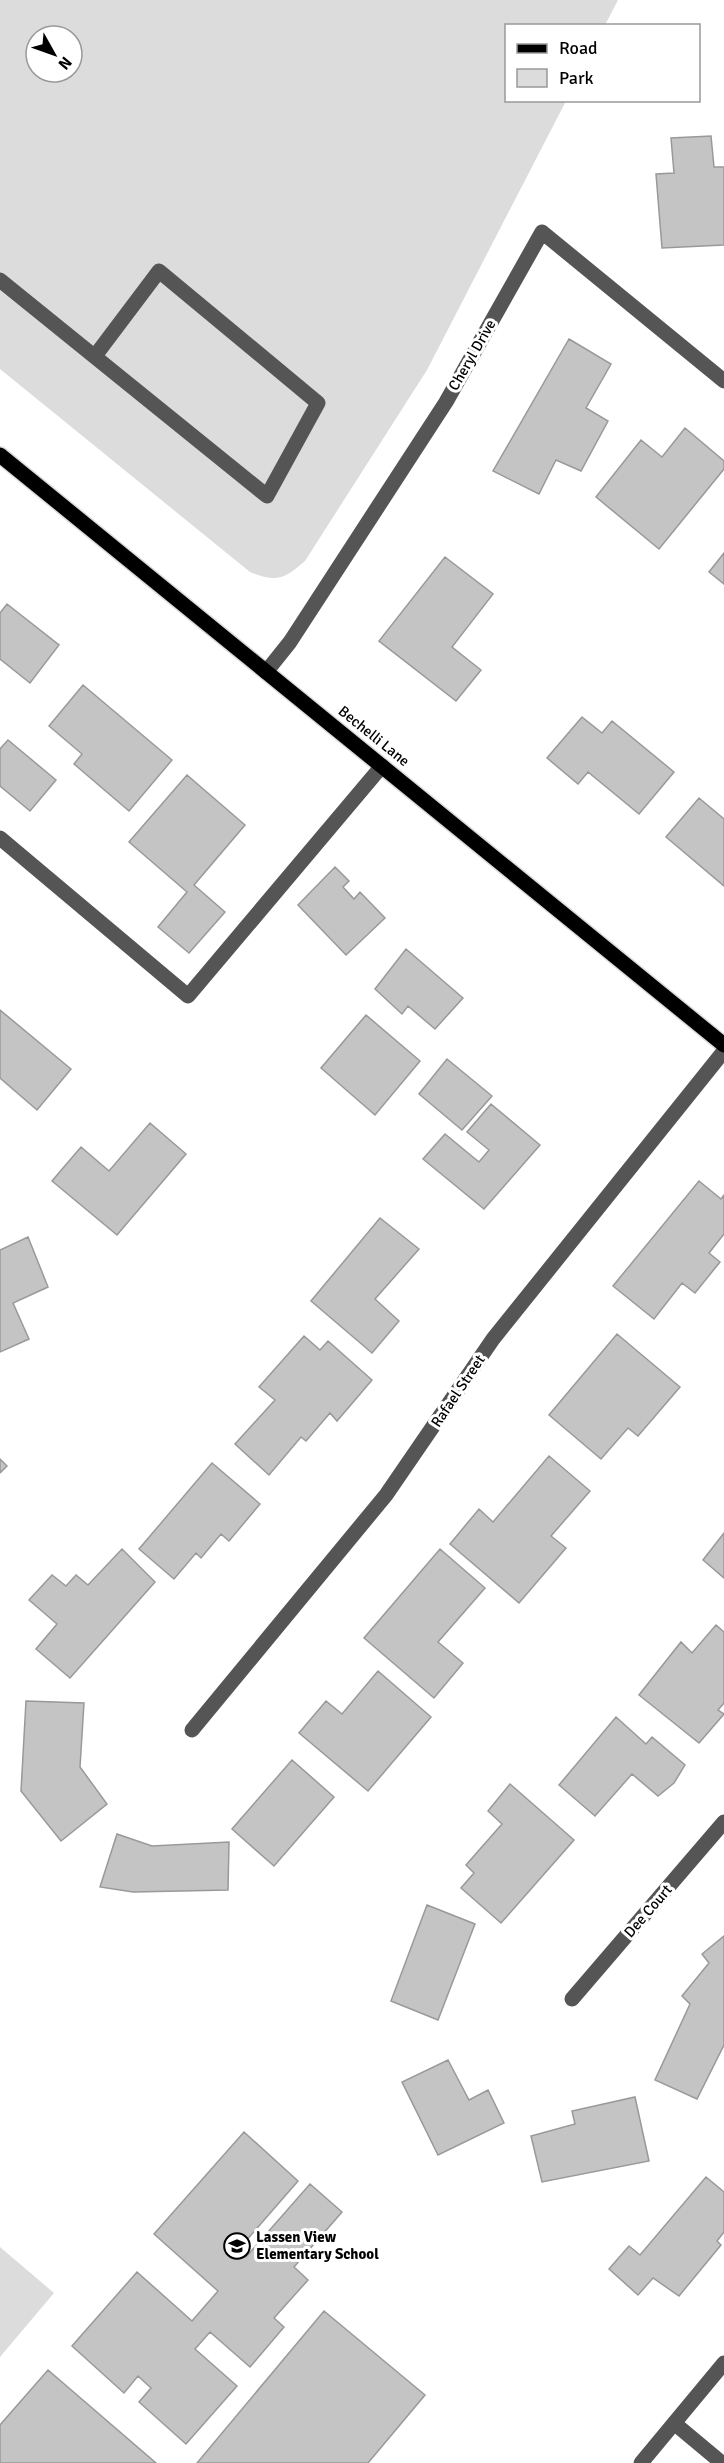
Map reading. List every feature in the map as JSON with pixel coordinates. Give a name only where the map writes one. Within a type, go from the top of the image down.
[{"type":"main road","name":"Bechelli Lane","points":[[0,455],[724,1045]]},
{"type":"street","name":"Cheryl Drive","points":[[266,672],[290,642],[446,402],[542,232],[724,381]]},
{"type":"street","points":[[0,280],[267,496],[318,403],[159,271],[95,356]]},
{"type":"street","points":[[0,838],[188,996],[382,766]]},
{"type":"street","name":"Rafael Street","points":[[192,1730],[386,1495],[493,1339],[724,1051]]},
{"type":"street","name":"Dee Court","points":[[572,2000],[724,1822]]},
{"type":"street","points":[[641,2463],[724,2363]]},
{"type":"street","points":[[674,2423],[722,2463]]},
{"type":"green space","points":[[0,0],[618,0],[606,24],[505,24],[505,102],[565,102],[427,370],[305,561],[285,575],[267,577],[250,572],[0,369]]},
{"type":"green space","points":[[0,2247],[54,2293],[0,2357]]},
{"type":"building","points":[[711,136],[714,167],[724,167],[724,245],[662,248],[656,174],[674,173],[671,138]]},
{"type":"building","points":[[569,339],[611,364],[586,408],[608,421],[581,471],[556,460],[539,494],[493,471]]},
{"type":"building","points":[[685,428],[724,461],[724,469],[659,549],[596,497],[641,440],[662,457]]},
{"type":"building","points":[[724,553],[724,584],[709,572]]},
{"type":"building","points":[[445,557],[493,594],[452,647],[481,670],[456,701],[379,641]]},
{"type":"building","points":[[7,604],[59,645],[30,683],[0,659],[0,613]]},
{"type":"building","points":[[83,685],[172,760],[129,811],[74,764],[82,754],[49,726]]},
{"type":"building","points":[[582,717],[602,733],[612,721],[674,772],[639,814],[588,772],[578,784],[547,758]]},
{"type":"building","points":[[8,740],[56,780],[30,811],[0,786],[0,749]]},
{"type":"building","points":[[187,775],[245,825],[194,885],[225,912],[189,953],[158,927],[187,892],[129,842]]},
{"type":"building","points":[[699,798],[724,819],[724,886],[666,837]]},
{"type":"building","points":[[335,867],[349,881],[343,887],[354,899],[360,892],[385,918],[346,955],[298,905]]},
{"type":"building","points":[[406,949],[463,998],[435,1029],[408,1006],[402,1014],[375,989]]},
{"type":"building","points":[[0,1010],[71,1069],[37,1110],[0,1078]]},
{"type":"building","points":[[366,1015],[420,1061],[375,1115],[321,1068]]},
{"type":"building","points":[[447,1059],[492,1096],[462,1130],[419,1094]]},
{"type":"building","points":[[491,1104],[540,1145],[484,1209],[423,1159],[445,1134],[479,1162],[489,1150],[467,1132]]},
{"type":"building","points":[[150,1123],[186,1154],[117,1235],[52,1181],[81,1147],[109,1171]]},
{"type":"building","points":[[699,1181],[721,1199],[724,1195],[724,1234],[709,1253],[720,1262],[695,1293],[682,1283],[654,1319],[613,1286]]},
{"type":"building","points":[[380,1218],[419,1249],[375,1299],[399,1321],[372,1353],[311,1301]]},
{"type":"building","points":[[28,1237],[48,1287],[13,1303],[29,1339],[0,1352],[0,1250]]},
{"type":"building","points":[[617,1334],[680,1387],[638,1436],[628,1428],[601,1459],[549,1415]]},
{"type":"building","points":[[304,1336],[320,1350],[328,1341],[372,1380],[337,1421],[330,1413],[306,1441],[301,1437],[269,1475],[235,1444],[275,1400],[259,1387]]},
{"type":"building","points":[[549,1456],[590,1491],[551,1536],[566,1548],[519,1603],[450,1544],[479,1509],[493,1522]]},
{"type":"building","points":[[0,1459],[7,1466],[0,1473]]},
{"type":"building","points":[[212,1463],[260,1504],[229,1541],[221,1534],[201,1558],[196,1553],[174,1579],[139,1549]]},
{"type":"building","points":[[724,1533],[724,1578],[703,1560]]},
{"type":"building","points":[[122,1549],[155,1582],[70,1678],[36,1649],[57,1624],[29,1600],[52,1575],[66,1586],[76,1575],[88,1585]]},
{"type":"building","points":[[440,1549],[485,1588],[438,1642],[463,1663],[434,1698],[364,1638]]},
{"type":"building","points":[[716,1625],[724,1632],[724,1703],[718,1710],[724,1714],[699,1743],[639,1695],[681,1642],[692,1653]]},
{"type":"building","points":[[378,1671],[431,1717],[368,1791],[299,1733],[326,1701],[342,1714]]},
{"type":"building","points":[[26,1701],[84,1703],[80,1767],[107,1804],[61,1841],[21,1791]]},
{"type":"building","points":[[616,1717],[646,1744],[652,1737],[685,1765],[674,1783],[658,1796],[632,1774],[595,1816],[559,1785]]},
{"type":"building","points":[[292,1760],[334,1797],[274,1866],[232,1829]]},
{"type":"building","points":[[510,1784],[574,1840],[501,1923],[461,1888],[474,1873],[466,1865],[502,1824],[488,1811]]},
{"type":"building","points":[[117,1834],[152,1846],[229,1842],[228,1890],[133,1892],[100,1887]]},
{"type":"building","points":[[427,1905],[475,1924],[438,2020],[391,2001]]},
{"type":"building","points":[[724,1936],[724,2045],[697,2099],[655,2080],[690,2004],[682,1996],[709,1963],[702,1954]]},
{"type":"building","points":[[448,2060],[469,2100],[488,2090],[504,2123],[438,2155],[402,2082]]},
{"type":"building","points":[[635,2097],[649,2161],[542,2182],[531,2136],[575,2124],[572,2111]]},
{"type":"building","points":[[244,2132],[298,2181],[238,2250],[246,2257],[310,2184],[342,2212],[294,2267],[308,2280],[274,2318],[284,2327],[250,2367],[210,2332],[195,2349],[237,2386],[186,2444],[139,2402],[151,2388],[138,2376],[124,2393],[72,2346],[137,2272],[192,2321],[218,2291],[154,2234]]},
{"type":"building","points":[[706,2177],[724,2192],[724,2232],[717,2241],[721,2245],[679,2296],[653,2278],[638,2295],[609,2269],[629,2246],[640,2255]]},
{"type":"building","points":[[324,2311],[425,2395],[368,2463],[197,2463]]},
{"type":"building","points":[[48,2370],[156,2463],[0,2463],[0,2425]]},
{"type":"place","name":"Lassen View Elementary School","points":[[237,2246]]}]
